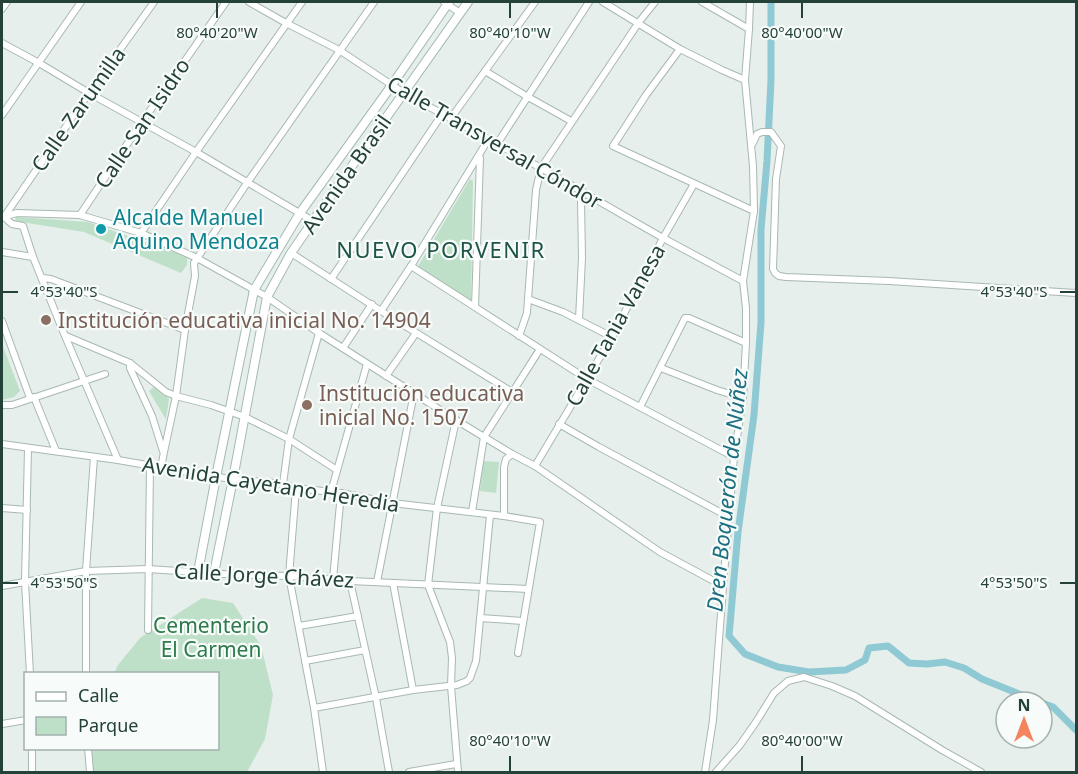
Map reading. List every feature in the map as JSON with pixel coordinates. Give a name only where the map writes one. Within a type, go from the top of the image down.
[{"type":"street","points":[[2,9],[7,2]]},
{"type":"street","points":[[2,115],[81,2]]},
{"type":"street","name":"Calle Zarumilla","points":[[3,217],[153,2]]},
{"type":"street","name":"Calle San Isidro","points":[[80,215],[226,2]]},
{"type":"street","name":"Calle Transversal Cóndor","points":[[249,2],[339,50],[404,93],[743,281]]},
{"type":"street","points":[[141,233],[302,2]]},
{"type":"street","points":[[161,468],[176,396],[195,276],[194,263],[374,2]]},
{"type":"street","points":[[447,2],[460,13]]},
{"type":"street","name":"Avenida Brasil","points":[[198,572],[255,290],[300,213],[392,85],[447,2]]},
{"type":"street","name":"Avenida Brasil","points":[[214,573],[267,297],[291,253],[468,2]]},
{"type":"street","points":[[451,118],[536,2]]},
{"type":"street","points":[[497,144],[589,2]]},
{"type":"street","points":[[603,2],[680,49],[745,80]]},
{"type":"street","points":[[519,336],[525,320],[528,299],[536,190],[541,168],[571,121],[655,2]]},
{"type":"street","points":[[702,2],[749,29]]},
{"type":"street","points":[[705,772],[713,720],[734,457],[743,398],[746,308],[743,281],[754,211],[745,80],[750,2]]},
{"type":"street","points":[[2,43],[313,221]]},
{"type":"street","points":[[680,49],[646,95],[613,146],[754,211]]},
{"type":"street","points":[[484,71],[571,121]]},
{"type":"street","points":[[331,279],[443,113]]},
{"type":"street","points":[[751,149],[754,138],[762,132],[771,132],[781,146],[776,179],[773,269],[778,276],[1077,293]]},
{"type":"street","points":[[381,311],[488,140]]},
{"type":"street","points":[[475,308],[480,156]]},
{"type":"street","name":"Calle Tania Vanesa","points":[[535,466],[612,337],[663,238],[694,184]]},
{"type":"street","points":[[579,319],[582,258],[581,201],[584,192]]},
{"type":"street","points":[[3,217],[17,213],[80,215],[141,233],[197,258],[267,297],[386,376],[535,466],[660,552],[723,586]]},
{"type":"street","points":[[3,217],[12,224],[23,226],[65,336],[118,460]]},
{"type":"street","points":[[2,252],[33,257]]},
{"type":"street","points":[[291,253],[512,392]]},
{"type":"street","points":[[411,266],[587,379],[734,457]]},
{"type":"street","points":[[43,278],[51,279],[185,330]]},
{"type":"street","points":[[528,299],[579,319],[612,337]]},
{"type":"street","points":[[343,348],[372,304]]},
{"type":"street","points":[[640,407],[686,317],[746,344]]},
{"type":"street","points":[[2,321],[32,398],[56,451]]},
{"type":"street","points":[[283,484],[290,439],[319,333]]},
{"type":"street","points":[[386,376],[416,333]]},
{"type":"street","points":[[65,336],[130,363],[166,392],[245,417],[290,439],[337,470]]},
{"type":"street","points":[[472,512],[484,437],[540,349]]},
{"type":"street","points":[[130,363],[164,452]]},
{"type":"street","points":[[331,492],[367,364]]},
{"type":"street","points":[[661,368],[743,398]]},
{"type":"street","points":[[2,405],[12,405],[105,374]]},
{"type":"street","points":[[377,582],[414,393]]},
{"type":"street","points":[[456,420],[437,508],[428,585],[450,642],[458,772]]},
{"type":"street","points":[[559,424],[729,517]]},
{"type":"street","name":"Avenida Cayetano Heredia","points":[[2,444],[118,460],[216,477],[283,484],[392,503],[540,522],[528,590]]},
{"type":"street","points":[[28,449],[25,582],[30,672]]},
{"type":"street","points":[[504,516],[504,467],[506,459],[512,454]]},
{"type":"street","points":[[86,672],[86,571],[94,457]]},
{"type":"street","points":[[148,630],[150,466]]},
{"type":"street","points":[[296,488],[289,576],[314,708],[323,772]]},
{"type":"street","points":[[333,579],[341,494]]},
{"type":"street","points":[[2,508],[27,510]]},
{"type":"street","points":[[314,708],[413,690],[451,686],[467,681],[476,661],[490,514]]},
{"type":"street","name":"Calle Jorge Chávez","points":[[2,586],[86,571],[148,569],[528,590]]},
{"type":"street","points":[[350,580],[376,698],[389,772]]},
{"type":"street","points":[[393,583],[413,690]]},
{"type":"street","points":[[518,653],[528,590]]},
{"type":"street","points":[[299,626],[358,616]]},
{"type":"street","points":[[480,618],[523,621]]},
{"type":"street","points":[[305,661],[365,650]]},
{"type":"street","points":[[716,772],[740,745],[774,693],[788,681],[804,677],[855,696],[981,772]]},
{"type":"street","points":[[2,724],[24,720]]},
{"type":"street","points":[[32,750],[32,772]]},
{"type":"street","points":[[88,750],[90,772]]},
{"type":"street","points":[[409,772],[456,764]]},
{"type":"green space","points":[[470,179],[473,181],[471,302],[417,268]]},
{"type":"green space","points":[[16,217],[88,222],[185,256],[187,265],[181,273],[84,232],[15,221]]},
{"type":"green space","points":[[2,344],[20,391],[14,397],[2,400]]},
{"type":"green space","points":[[155,386],[169,399],[166,419],[149,391]]},
{"type":"green space","points":[[483,461],[499,462],[496,493],[480,491]]},
{"type":"green space","name":"Cementerio El Carmen","points":[[202,598],[233,603],[261,646],[273,695],[265,739],[247,772],[92,772],[90,750],[219,750],[219,672],[114,672],[140,638]]},
{"type":"waterway","name":"Dren Boquerón de Núñez","points":[[771,2],[771,80],[761,230],[761,322],[754,415],[738,532],[729,636],[745,654],[778,667],[809,672],[846,670],[865,660],[869,648],[888,646],[909,663],[945,662],[964,668],[982,679],[1009,690]]},
{"type":"waterway","name":"Dren Boquerón de Núñez","points":[[1054,708],[1076,730]]},
{"type":"place","name":"Alcalde Manuel Aquino Mendoza","points":[[101,229]]},
{"type":"place","name":"Institución educativa inicial No. 14904","points":[[46,320]]},
{"type":"place","name":"Institución educativa inicial No. 1507","points":[[307,405]]},
{"type":"district","name":"NUEVO PORVENIR","points":[[441,249]]}]
